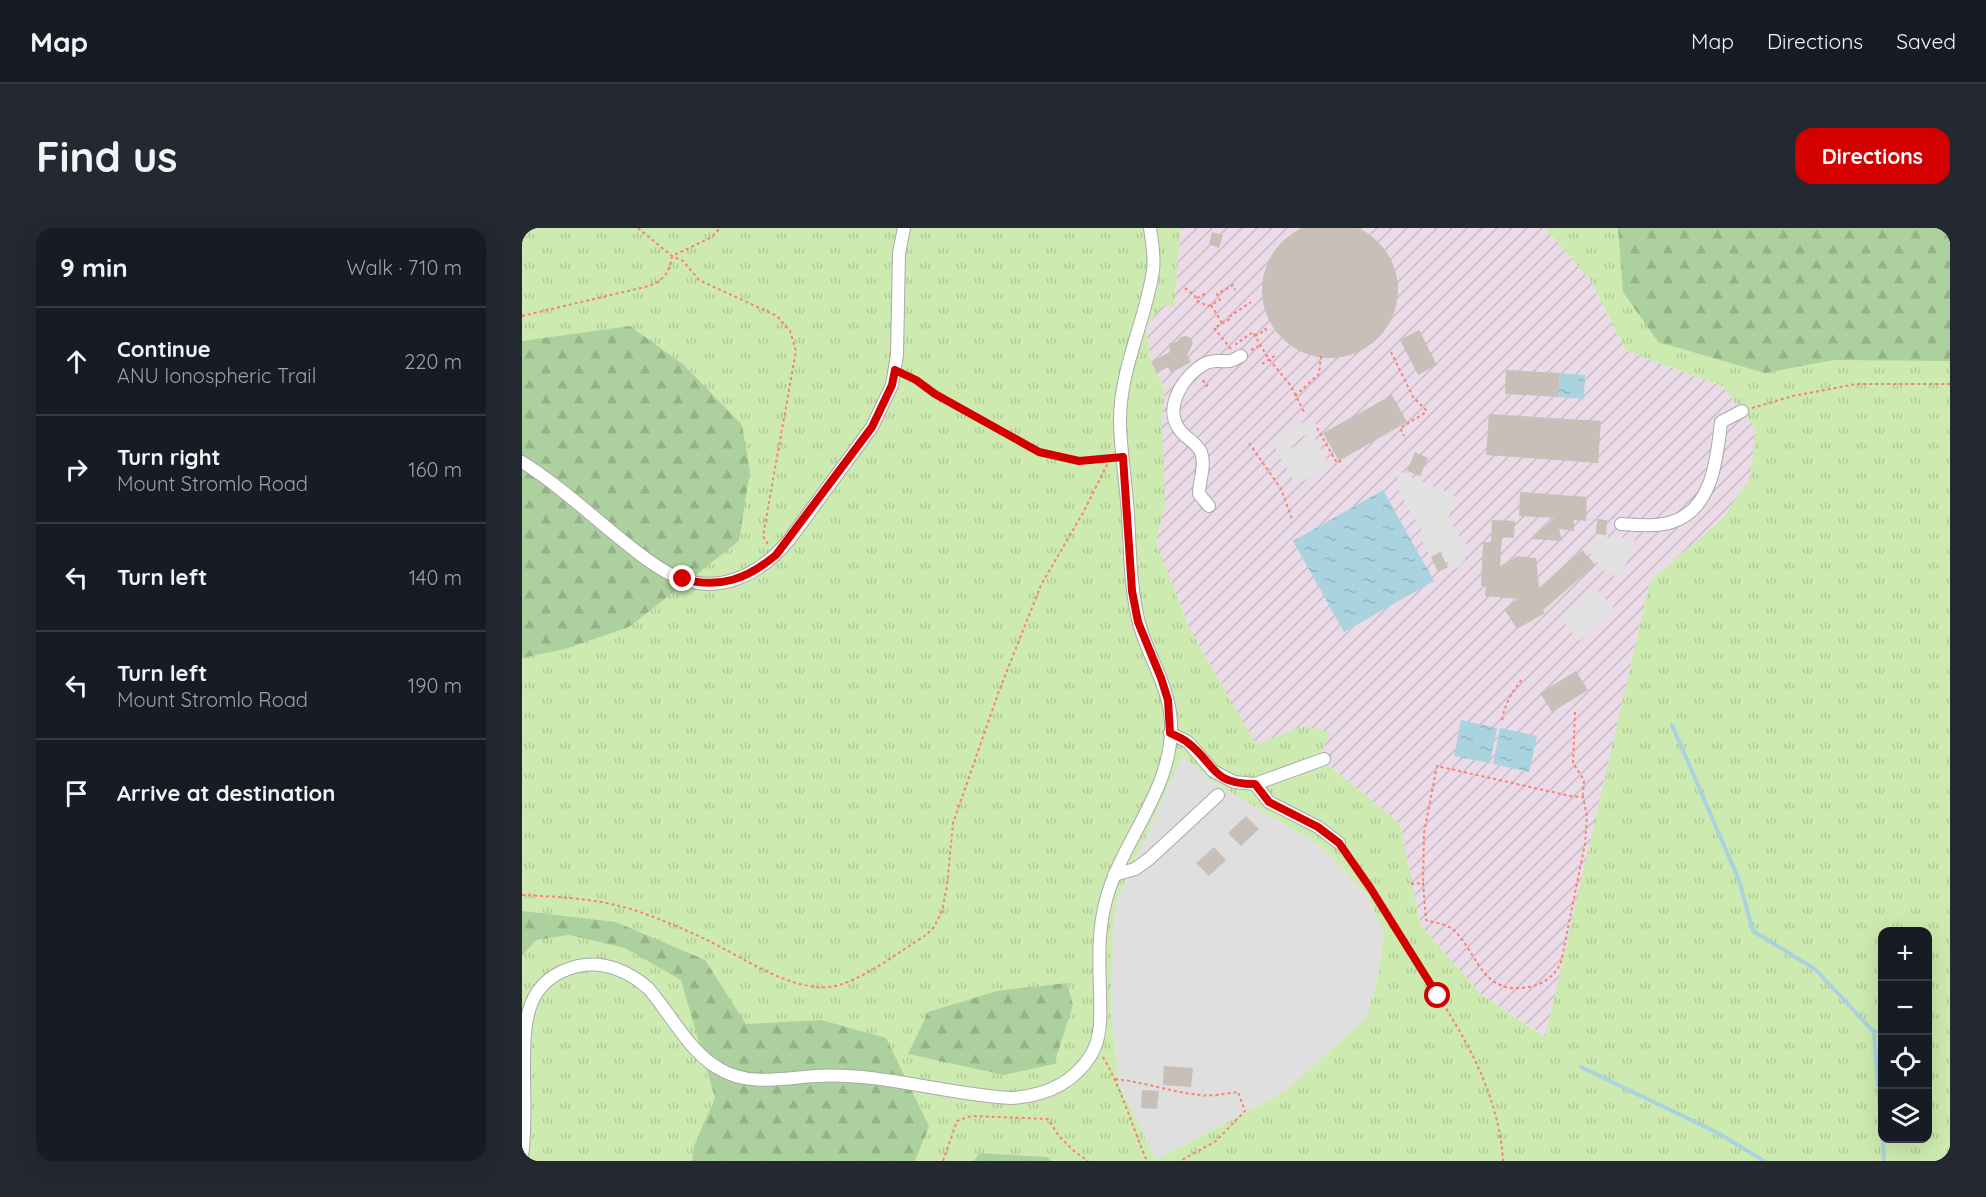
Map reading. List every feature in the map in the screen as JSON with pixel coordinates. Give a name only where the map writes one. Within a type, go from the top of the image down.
[{"type":"street","points":[[522,462],[650,562],[673,576],[695,582],[723,582],[758,570],[776,555],[872,427],[892,385],[897,356],[898,262],[903,228]]},
{"type":"street","points":[[522,1157],[524,1034],[528,1010],[548,979],[585,965],[619,969],[640,981],[650,989],[706,1059],[731,1075],[754,1080],[776,1081],[818,1076],[860,1078],[902,1082],[997,1098],[1027,1097],[1054,1090],[1067,1082],[1084,1065],[1095,1044],[1100,1025],[1099,941],[1105,902],[1114,875],[1165,770],[1170,733],[1168,700],[1138,622],[1132,591],[1120,422],[1125,374],[1153,269],[1150,228]]},
{"type":"street","points":[[1209,506],[1199,494],[1203,466],[1201,454],[1198,447],[1178,428],[1174,420],[1174,404],[1177,394],[1187,379],[1203,364],[1214,360],[1230,361],[1246,353]]},
{"type":"street","points":[[1620,524],[1660,524],[1686,516],[1702,498],[1711,480],[1716,462],[1721,422],[1742,411]]},
{"type":"street","points":[[1170,733],[1188,742],[1213,771],[1234,782],[1255,784],[1324,759]]},
{"type":"street","points":[[1255,784],[1269,802],[1318,827],[1339,843]]},
{"type":"street","points":[[1114,875],[1135,869],[1149,859],[1218,795]]},
{"type":"path","points":[[638,228],[672,256],[683,261],[699,280],[777,316],[785,324],[794,341],[795,362],[763,536],[776,555]]},
{"type":"path","points":[[645,228],[645,233]]},
{"type":"path","points":[[522,316],[649,286],[661,281],[667,275],[672,256],[712,237],[720,228]]},
{"type":"path","points":[[1185,288],[1197,298],[1197,301],[1208,306],[1220,300],[1217,294],[1233,285],[1235,290]]},
{"type":"path","points":[[1197,298],[1206,293]]},
{"type":"path","points":[[1225,344],[1214,328],[1230,319],[1251,302]]},
{"type":"path","points":[[1211,305],[1222,323]]},
{"type":"path","points":[[1230,319],[1233,323]]},
{"type":"path","points":[[1255,336],[1266,330],[1265,328]]},
{"type":"path","points":[[1260,345],[1246,353],[1236,344],[1253,332],[1269,360],[1291,386],[1305,414]]},
{"type":"path","points":[[1391,352],[1413,397],[1426,410],[1418,418],[1400,428],[1404,436]]},
{"type":"path","points":[[1262,364],[1276,355]]},
{"type":"path","points":[[1295,396],[1319,374],[1322,356]]},
{"type":"path","points":[[895,370],[1039,452],[1079,461],[1123,457]]},
{"type":"path","points":[[1201,377],[1206,386],[1208,383]]},
{"type":"path","points":[[1742,411],[1793,396],[1856,384],[1950,384]]},
{"type":"path","points":[[1317,428],[1337,463],[1342,460]]},
{"type":"path","points":[[1249,443],[1281,489],[1292,519]]},
{"type":"path","points":[[522,895],[564,897],[628,908],[708,940],[758,968],[804,984],[824,987],[842,984],[926,934],[934,927],[942,911],[947,886],[953,823],[999,691],[1041,585],[1084,511],[1109,459]]},
{"type":"path","points":[[1502,720],[1504,708],[1512,691],[1523,678]]},
{"type":"path","points":[[1575,712],[1572,739],[1573,763],[1584,780],[1583,797],[1587,816],[1585,844],[1561,962],[1557,970],[1546,981],[1534,986],[1517,989],[1502,986],[1489,979],[1457,933],[1450,927],[1426,920],[1423,883],[1424,833],[1437,766],[1583,797]]},
{"type":"path","points":[[1339,843],[1371,889],[1454,1021],[1476,1061],[1491,1094],[1503,1161]]},
{"type":"path","points":[[1411,884],[1423,883]]},
{"type":"path","points":[[1095,1044],[1115,1079],[1147,1161]]},
{"type":"path","points":[[1115,1079],[1142,1082],[1166,1090],[1203,1096],[1238,1092],[1245,1111],[1216,1141],[1180,1161]]},
{"type":"path","points":[[943,1161],[957,1121],[971,1116],[1048,1119],[1059,1136],[1088,1161]]},
{"type":"shaded area","points":[[1181,228],[1545,228],[1591,281],[1626,351],[1722,386],[1756,429],[1750,477],[1724,517],[1650,581],[1546,1037],[1482,995],[1421,926],[1400,824],[1327,764],[1305,726],[1256,745],[1190,630],[1156,542],[1161,516],[1162,422],[1165,390],[1151,362],[1146,326],[1162,305],[1174,306]]},
{"type":"shaded area","points":[[1312,417],[1318,428],[1284,447],[1286,451],[1314,436],[1330,466],[1296,485],[1271,440]]},
{"type":"shaded area","points":[[1400,472],[1455,496],[1448,519],[1466,545],[1465,560],[1459,567],[1452,570],[1440,548],[1429,553],[1421,539],[1425,537],[1395,484]]},
{"type":"shaded area","points":[[1596,537],[1635,540],[1625,566],[1616,577],[1610,571],[1606,573],[1590,553]]},
{"type":"shaded area","points":[[1596,588],[1615,610],[1579,641],[1560,619]]},
{"type":"shaded area","points":[[1182,756],[1215,783],[1321,846],[1368,895],[1384,933],[1379,972],[1366,1018],[1284,1092],[1156,1160],[1119,1084],[1111,1011],[1113,933],[1117,900]]},
{"type":"green space","points":[[522,228],[1181,228],[1174,306],[1162,305],[1146,327],[1151,362],[1165,390],[1162,422],[1165,503],[1156,542],[1190,630],[1256,744],[1305,726],[1330,732],[1321,753],[1327,764],[1400,824],[1421,926],[1482,995],[1545,1037],[1650,581],[1724,517],[1750,477],[1756,429],[1722,386],[1626,351],[1591,281],[1545,228],[1950,228],[1950,1161],[522,1161]],"holes":[[[1182,756],[1215,783],[1321,846],[1368,895],[1384,933],[1379,972],[1366,1018],[1284,1092],[1156,1160],[1119,1084],[1111,1011],[1113,933],[1117,900]]]},
{"type":"green space","points":[[1618,228],[1950,228],[1950,361],[1834,360],[1765,373],[1658,342],[1623,292]]},
{"type":"green space","points":[[630,326],[684,365],[742,425],[750,471],[739,541],[629,627],[565,649],[522,658],[522,341]]},
{"type":"green space","points":[[522,911],[616,922],[705,960],[746,1024],[821,1020],[886,1038],[929,1126],[915,1161],[692,1161],[694,1146],[715,1098],[681,980],[625,948],[569,935],[536,940],[522,956]]},
{"type":"green space","points":[[1067,983],[1073,1005],[1054,1064],[1004,1075],[908,1054],[928,1012],[997,991]]},
{"type":"green space","points":[[979,1153],[1048,1157],[1051,1161],[974,1161]]},
{"type":"water","points":[[1560,373],[1585,375],[1584,399],[1558,397]]},
{"type":"water","points":[[1383,490],[1434,581],[1344,632],[1293,541]]},
{"type":"water","points":[[1461,720],[1497,728],[1490,763],[1454,756]]},
{"type":"water","points":[[1500,728],[1537,736],[1529,772],[1493,764]]},
{"type":"building","points":[[1330,222],[1356,227],[1368,233],[1378,242],[1387,252],[1393,264],[1398,290],[1393,316],[1387,328],[1378,338],[1368,347],[1356,353],[1330,358],[1304,353],[1292,347],[1282,338],[1273,328],[1267,316],[1262,290],[1267,264],[1273,252],[1282,242],[1292,233],[1304,227]]},
{"type":"building","points":[[1212,232],[1223,235],[1219,248],[1209,244]]},
{"type":"building","points":[[1419,330],[1437,365],[1418,375],[1400,340]]},
{"type":"building","points":[[1186,336],[1191,338],[1193,343],[1187,355],[1191,362],[1171,373],[1168,367],[1157,373],[1151,362],[1170,352],[1169,343]]},
{"type":"building","points":[[1506,370],[1560,373],[1558,397],[1505,394]]},
{"type":"building","points":[[1392,395],[1407,422],[1339,461],[1323,433]]},
{"type":"building","points":[[1489,414],[1601,421],[1598,463],[1486,455]]},
{"type":"building","points":[[1415,452],[1428,458],[1420,476],[1407,471]]},
{"type":"building","points":[[1520,492],[1587,497],[1586,521],[1574,520],[1574,531],[1559,529],[1562,541],[1531,539],[1554,518],[1519,516]]},
{"type":"building","points":[[1597,519],[1607,520],[1606,535],[1596,534]]},
{"type":"building","points":[[1492,520],[1515,521],[1514,538],[1502,537],[1500,566],[1518,556],[1536,558],[1539,588],[1582,550],[1595,565],[1543,610],[1545,613],[1517,629],[1504,609],[1519,599],[1485,596],[1486,586],[1481,586],[1483,542],[1491,542]]},
{"type":"building","points":[[1440,552],[1448,567],[1438,572],[1431,557]]},
{"type":"building","points":[[1576,671],[1588,690],[1552,712],[1540,693]]},
{"type":"building","points":[[1246,816],[1259,829],[1241,846],[1228,833]]},
{"type":"building","points":[[1214,847],[1226,860],[1209,876],[1196,863]]},
{"type":"building","points":[[1164,1066],[1193,1068],[1191,1087],[1163,1085]]},
{"type":"building","points":[[1142,1090],[1159,1091],[1157,1109],[1141,1108]]},
{"type":"waterway","points":[[1672,725],[1739,880],[1753,931],[1815,969],[1874,1032],[1878,1089]]},
{"type":"waterway","points":[[1581,1067],[1718,1133],[1764,1161]]},
{"type":"waterway","points":[[1883,1143],[1884,1161]]},
{"type":"route","points":[[683,579],[707,583],[739,578],[758,570],[776,555],[872,427],[892,385],[895,370],[1039,452],[1079,461],[1123,457],[1132,591],[1138,622],[1168,700],[1170,733],[1188,742],[1213,771],[1222,777],[1234,782],[1255,784],[1269,802],[1318,827],[1339,843],[1371,889],[1438,996]]}]
